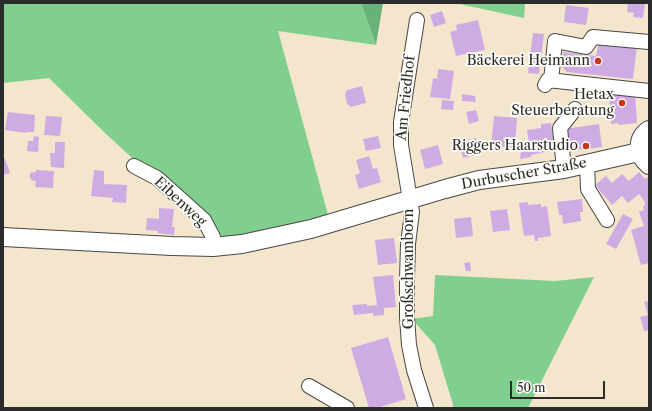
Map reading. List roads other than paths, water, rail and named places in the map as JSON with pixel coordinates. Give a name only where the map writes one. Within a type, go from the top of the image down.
[{"type":"main road","points":[[644,159],[639,144],[644,133],[649,130]]},
{"type":"main road","name":"Durbuscher Straße","points":[[3,237],[172,246],[213,247],[242,244],[311,229],[479,180],[564,169],[587,163],[644,159]]},
{"type":"street","name":"Am Friedhof","points":[[409,200],[401,145],[401,122],[417,20]]},
{"type":"street","points":[[548,80],[555,41],[586,47],[593,37],[649,42]]},
{"type":"street","points":[[548,80],[649,86]]},
{"type":"street","points":[[548,80],[649,91]]},
{"type":"street","points":[[564,169],[560,128],[575,109]]},
{"type":"street","points":[[587,163],[588,189],[607,220]]},
{"type":"street","name":"Eibenweg","points":[[134,166],[157,178],[204,220],[213,237],[213,247]]},
{"type":"street","name":"Großschwamborn","points":[[409,200],[412,212],[408,244],[407,273],[408,331],[414,370],[426,408]]},
{"type":"street","points":[[309,386],[347,408]]},
{"type":"place","name":"Bäckerei Heimann","points":[[598,61]]},
{"type":"place","name":"Hetax Steuerberatung","points":[[622,103]]},
{"type":"place","name":"Riggers Haarstudio","points":[[586,146]]}]
